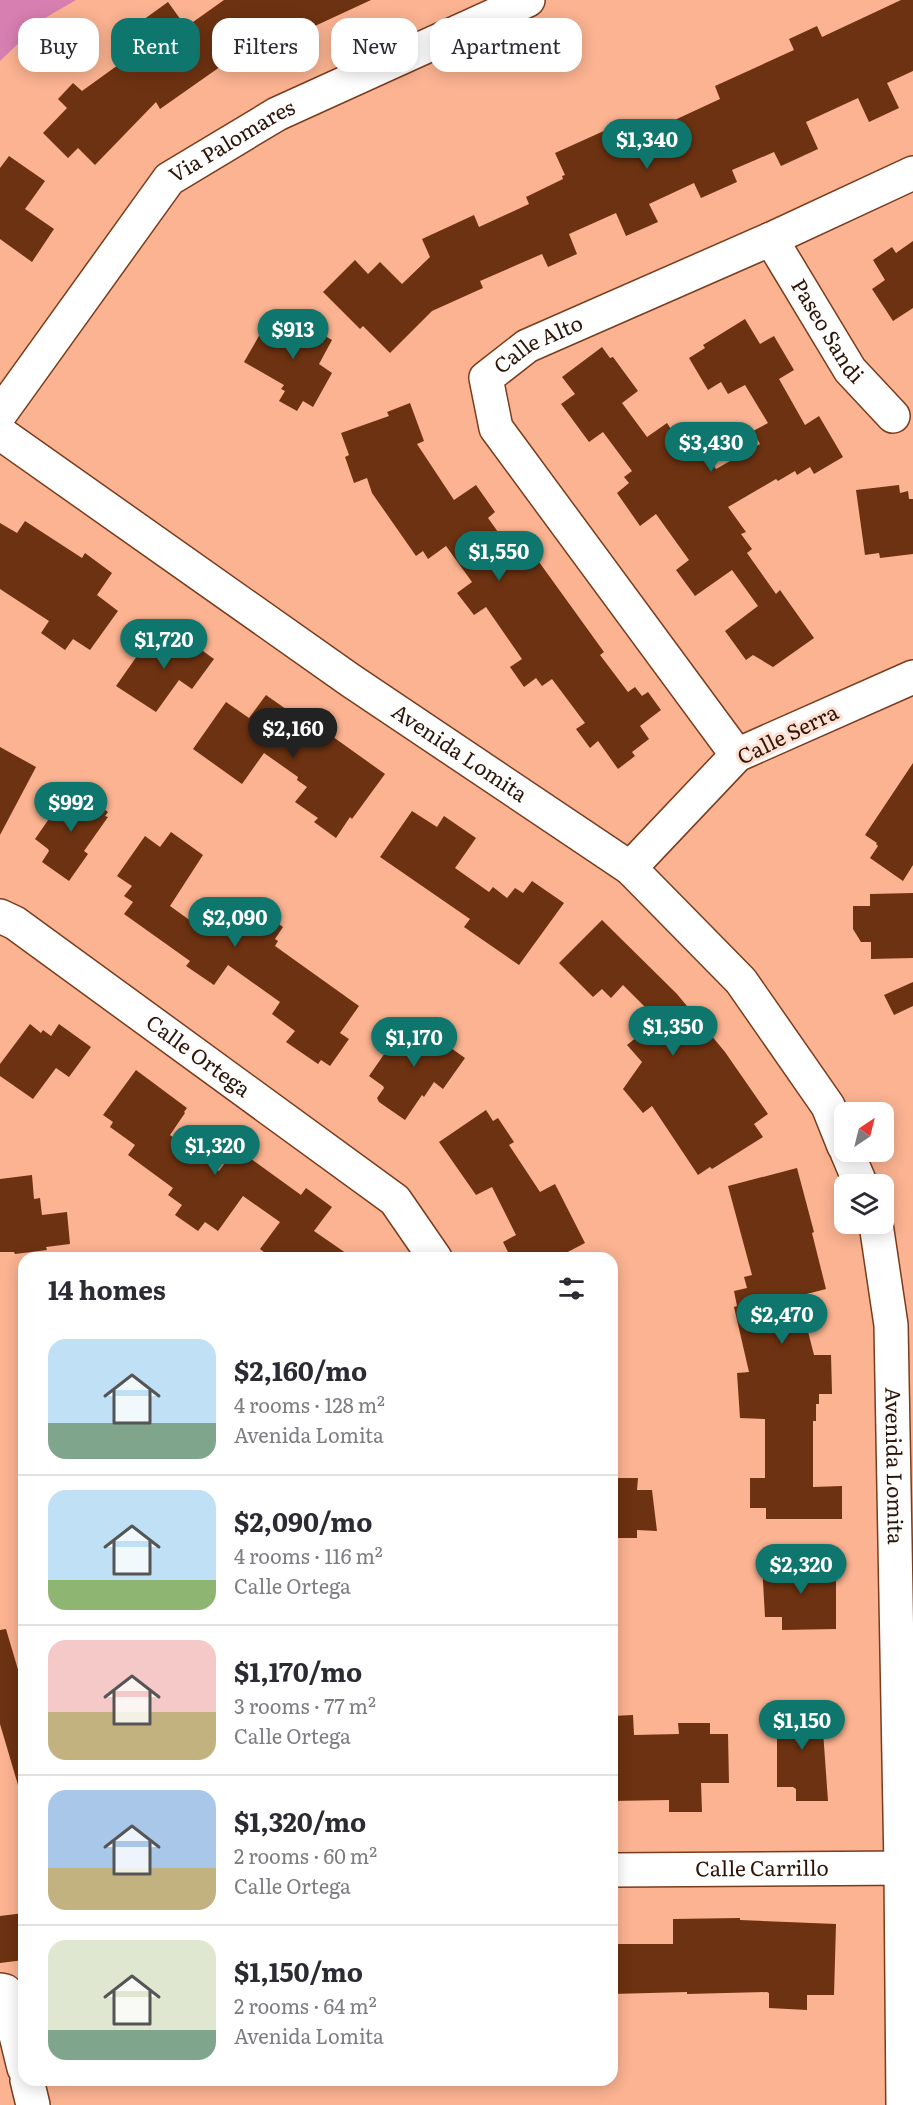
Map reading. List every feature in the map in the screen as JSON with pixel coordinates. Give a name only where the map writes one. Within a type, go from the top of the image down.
[{"type":"street","name":"Via Palomares","points":[[0,414],[169,179],[277,114],[528,0]]},
{"type":"street","name":"Calle Alto","points":[[737,755],[496,428],[486,378],[527,346],[771,239],[913,173]]},
{"type":"street","name":"Paseo Sandi","points":[[771,239],[850,370],[893,416]]},
{"type":"street","name":"Avenida Lomita","points":[[0,433],[350,680],[630,868],[741,981],[828,1106],[834,1121]]},
{"type":"street","name":"Calle Serra","points":[[630,868],[737,755],[913,677]]},
{"type":"street","name":"Calle Ortega","points":[[0,916],[25,930],[395,1200],[431,1252]]},
{"type":"street","name":"Avenida Lomita","points":[[877,1234],[891,1325],[907,1868],[903,2105]]},
{"type":"street","name":"Calle Carrillo","points":[[618,1870],[907,1868]]},
{"type":"street","points":[[0,1990],[4,1991],[18,2045]]},
{"type":"street","points":[[28,2086],[33,2105]]},
{"type":"shaded area","points":[[0,0],[76,0],[45,18],[18,18],[18,44],[0,61]]},
{"type":"building","points":[[224,0],[371,0],[319,24],[319,18],[212,18],[213,72],[160,109],[156,102],[95,165],[78,148],[68,158],[43,133],[67,108],[58,99],[73,83],[82,91],[111,70],[111,72],[200,72],[199,18]]},
{"type":"building","points":[[901,0],[913,0],[913,71],[887,83],[899,108],[869,122],[858,98],[806,122],[818,149],[781,166],[774,152],[732,170],[737,182],[701,198],[694,183],[649,204],[658,222],[626,236],[616,213],[569,234],[577,254],[548,267],[542,254],[480,281],[483,288],[432,311],[390,353],[363,326],[360,329],[323,292],[355,260],[368,274],[380,262],[402,284],[430,257],[422,239],[474,215],[479,227],[529,204],[526,197],[563,179],[562,176],[565,175],[555,153],[606,130],[616,151],[642,141],[668,128],[666,124],[720,99],[715,86],[794,50],[789,39],[817,26],[822,37]]},
{"type":"building","points":[[168,2],[180,18],[146,18]]},
{"type":"building","points":[[9,156],[45,181],[25,209],[54,229],[32,262],[0,239],[0,168]]},
{"type":"building","points":[[913,241],[913,308],[893,321],[872,289],[885,280],[873,260],[892,247],[896,253]]},
{"type":"building","points":[[290,315],[332,340],[319,364],[332,373],[313,407],[303,401],[297,411],[279,401],[285,391],[281,389],[284,385],[244,362],[267,322],[276,328],[278,323],[283,326]]},
{"type":"building","points":[[745,319],[760,344],[774,336],[794,370],[779,379],[805,425],[819,416],[843,457],[814,474],[810,467],[797,475],[795,471],[778,481],[776,479],[728,507],[746,532],[741,534],[752,549],[747,553],[776,594],[780,590],[814,638],[773,667],[753,655],[746,660],[725,631],[758,606],[732,570],[695,596],[676,570],[689,560],[656,514],[640,526],[617,493],[629,483],[624,477],[632,471],[603,432],[589,442],[561,404],[575,394],[562,377],[602,347],[610,358],[613,357],[638,391],[622,403],[647,437],[667,423],[673,432],[684,424],[716,469],[760,444],[753,431],[768,423],[745,385],[728,394],[721,382],[708,390],[689,358],[705,348],[703,345]]},
{"type":"building","points":[[410,403],[424,441],[417,444],[454,500],[476,485],[495,512],[488,518],[521,564],[534,555],[604,652],[600,655],[628,692],[635,687],[642,696],[648,692],[661,710],[640,726],[649,739],[632,752],[635,756],[618,769],[598,741],[590,748],[576,729],[585,723],[552,679],[542,686],[536,678],[524,687],[510,667],[522,659],[486,607],[474,615],[457,593],[472,582],[446,546],[428,559],[423,551],[416,556],[372,493],[367,478],[354,483],[345,457],[349,455],[341,433],[389,416],[387,412]]},
{"type":"building","points":[[899,485],[900,493],[908,491],[909,499],[913,499],[913,554],[880,558],[879,553],[865,555],[856,490]]},
{"type":"building","points":[[25,521],[82,558],[85,553],[112,573],[97,595],[118,611],[90,650],[73,639],[65,650],[41,633],[49,621],[0,589],[0,523],[17,533]]},
{"type":"building","points":[[174,630],[214,659],[192,689],[179,680],[156,712],[116,686],[151,636],[164,645]]},
{"type":"building","points":[[266,695],[327,738],[329,734],[385,774],[336,838],[314,822],[318,818],[295,802],[307,787],[297,780],[298,777],[264,753],[242,784],[193,749],[226,702],[249,718]]},
{"type":"building","points":[[0,747],[36,767],[0,835]]},
{"type":"building","points":[[913,763],[913,865],[903,881],[870,858],[878,846],[865,835]]},
{"type":"building","points":[[74,788],[108,812],[105,816],[108,817],[84,851],[88,854],[69,881],[42,862],[49,851],[35,839],[69,790],[72,792]]},
{"type":"building","points":[[412,811],[437,827],[444,816],[476,838],[455,868],[489,892],[493,887],[507,898],[515,888],[523,893],[532,881],[564,903],[519,965],[464,927],[470,919],[380,857]]},
{"type":"building","points":[[171,832],[203,855],[170,906],[209,934],[229,906],[237,912],[245,900],[283,927],[275,939],[278,941],[275,946],[359,1006],[340,1033],[349,1039],[330,1066],[321,1060],[318,1064],[286,1042],[295,1031],[272,1014],[280,1002],[228,965],[214,985],[186,966],[190,961],[124,914],[133,902],[124,896],[132,886],[117,876],[145,836],[160,847]]},
{"type":"building","points":[[913,893],[913,958],[871,959],[871,942],[861,942],[853,929],[853,906],[870,906],[870,894]]},
{"type":"building","points":[[602,920],[677,994],[725,1052],[768,1114],[754,1124],[763,1137],[712,1169],[710,1167],[698,1175],[652,1106],[643,1113],[623,1089],[642,1062],[627,1045],[658,1020],[623,985],[611,998],[602,989],[593,997],[559,963]]},
{"type":"building","points":[[913,982],[913,1006],[894,1015],[884,995]]},
{"type":"building","points":[[422,1021],[423,1028],[465,1058],[443,1089],[434,1082],[405,1120],[379,1102],[377,1098],[384,1088],[369,1076],[405,1024]]},
{"type":"building","points":[[30,1024],[41,1033],[43,1030],[51,1036],[59,1024],[91,1047],[69,1077],[56,1068],[33,1099],[0,1076],[0,1064]]},
{"type":"building","points":[[136,1070],[187,1108],[170,1135],[219,1171],[236,1148],[301,1195],[306,1188],[332,1207],[314,1231],[344,1252],[264,1252],[260,1249],[280,1222],[243,1196],[218,1231],[205,1222],[198,1231],[175,1215],[182,1205],[168,1195],[173,1188],[128,1155],[135,1145],[110,1127],[113,1122],[103,1115]]},
{"type":"building","points":[[486,1110],[493,1121],[498,1118],[514,1142],[509,1145],[540,1192],[555,1184],[585,1243],[568,1252],[508,1252],[503,1242],[516,1235],[492,1187],[476,1195],[439,1142]]},
{"type":"building","points":[[797,1168],[826,1289],[799,1296],[814,1355],[831,1355],[832,1394],[819,1394],[819,1404],[816,1404],[816,1421],[813,1421],[813,1487],[842,1486],[842,1519],[766,1519],[766,1508],[750,1508],[750,1478],[765,1478],[765,1419],[740,1418],[737,1373],[749,1372],[734,1307],[737,1306],[734,1291],[747,1288],[744,1277],[752,1275],[728,1186]]},
{"type":"building","points":[[32,1175],[34,1199],[40,1198],[42,1215],[67,1212],[70,1244],[15,1254],[14,1252],[0,1252],[0,1179]]},
{"type":"building","points":[[618,1478],[638,1478],[637,1490],[652,1490],[657,1531],[637,1530],[637,1538],[618,1538]]},
{"type":"building","points":[[836,1562],[836,1629],[782,1630],[782,1617],[765,1617],[762,1564]]},
{"type":"building","points":[[6,1629],[18,1670],[18,1785],[0,1724],[0,1630]]},
{"type":"building","points":[[821,1703],[828,1801],[796,1801],[796,1789],[777,1787],[777,1704]]},
{"type":"building","points":[[633,1715],[634,1735],[679,1734],[678,1723],[710,1723],[710,1734],[728,1734],[729,1783],[701,1783],[702,1812],[669,1812],[669,1800],[618,1801],[618,1716]]},
{"type":"building","points":[[18,1914],[18,1961],[0,1963],[0,1916]]},
{"type":"building","points":[[740,1918],[740,1920],[836,1924],[834,1995],[807,1995],[807,2010],[769,2008],[769,1993],[767,1992],[618,1994],[618,1944],[673,1944],[673,1919]]}]
